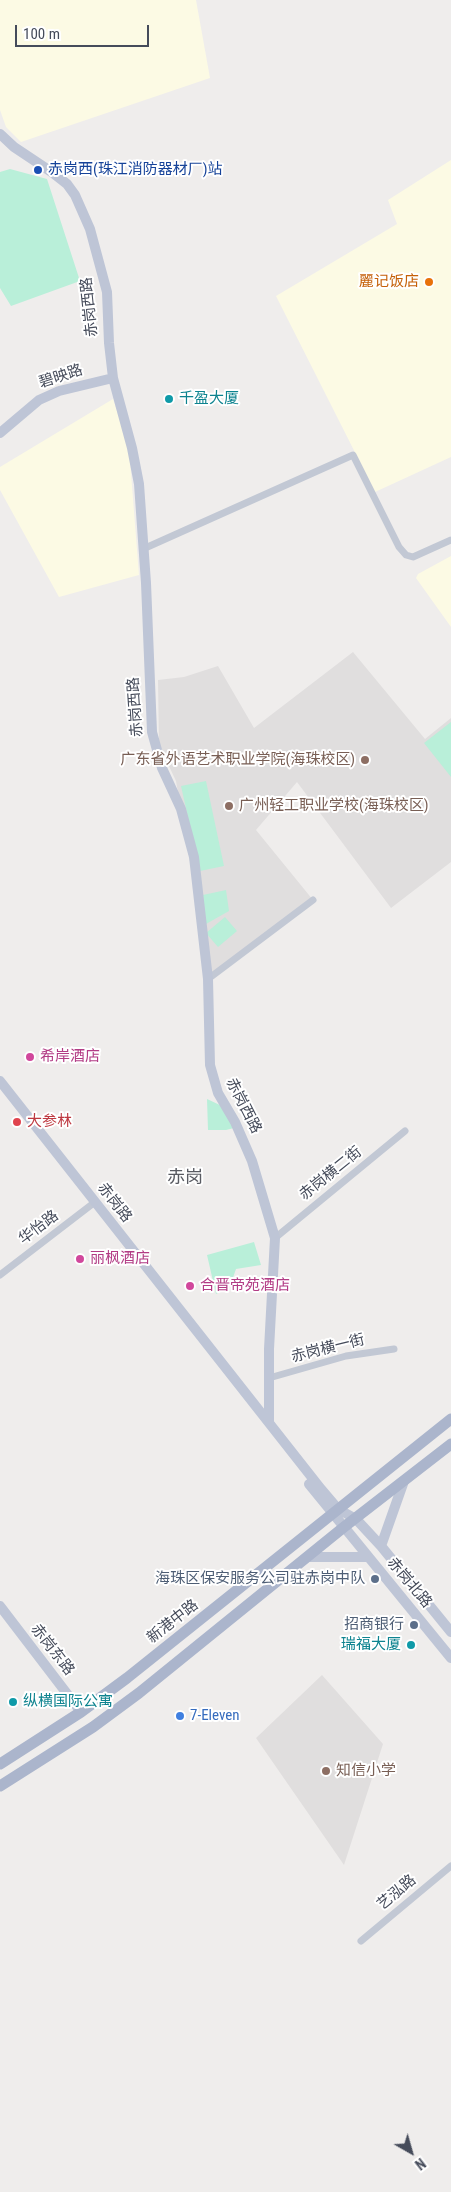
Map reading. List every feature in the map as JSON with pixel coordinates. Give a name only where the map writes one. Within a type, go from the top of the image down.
[{"type":"main road","name":"新港中路","points":[[0,1764],[81,1712],[161,1651],[451,1419]]},
{"type":"main road","points":[[0,1786],[93,1727],[173,1667],[344,1527],[451,1444]]},
{"type":"main road","points":[[81,1712],[93,1727]]},
{"type":"main road","points":[[53,1730],[64,1746]]},
{"type":"street","name":"赤岗西路","points":[[0,134],[14,147],[67,184],[81,207],[90,229],[107,292],[113,378],[132,448],[139,484],[152,732],[162,768],[186,824],[194,857],[208,979],[208,1041],[212,1078],[218,1093],[243,1138],[252,1161],[275,1238],[269,1422]]},
{"type":"street","name":"碧映路","points":[[0,433],[28,407],[44,397],[113,378]]},
{"type":"street","points":[[143,549],[352,455],[399,547],[406,555],[413,557],[451,540]]},
{"type":"street","points":[[208,979],[313,900]]},
{"type":"street","name":"赤岗路","points":[[0,1081],[269,1422],[335,1511],[344,1527]]},
{"type":"street","name":"赤岗横二街","points":[[275,1238],[404,1132]]},
{"type":"street","name":"华怡路","points":[[0,1275],[95,1202]]},
{"type":"street","name":"赤岗路","points":[[205,1343],[226,1376],[335,1511],[356,1519]]},
{"type":"street","name":"赤岗横一街","points":[[269,1378],[346,1356],[394,1350]]},
{"type":"street","points":[[381,1546],[404,1481]]},
{"type":"street","name":"赤岗北路","points":[[356,1519],[381,1546],[451,1632]]},
{"type":"street","name":"赤岗北路","points":[[344,1527],[451,1658]]},
{"type":"street","points":[[307,1557],[368,1557]]},
{"type":"street","name":"赤岗东路","points":[[0,1606],[81,1712]]},
{"type":"street","name":"艺泓路","points":[[361,1941],[451,1866]]},
{"type":"shaded area","points":[[0,0],[196,0],[210,78],[21,142],[6,127],[0,110]]},
{"type":"shaded area","points":[[451,160],[451,457],[375,492],[276,296],[397,224],[388,200]]},
{"type":"shaded area","points":[[113,399],[129,448],[139,575],[59,597],[0,490],[0,467]]},
{"type":"shaded area","points":[[451,556],[451,627],[416,578],[418,574]]},
{"type":"shaded area","points":[[353,652],[425,739],[451,718],[451,862],[391,908],[297,782],[256,830],[313,900],[210,977],[176,781],[159,745],[158,680],[184,677],[218,666],[254,728]]},
{"type":"shaded area","name":"知信小学","points":[[322,1675],[383,1744],[344,1865],[256,1738]]},
{"type":"green space","points":[[10,169],[47,179],[80,281],[11,306],[0,288],[0,172]]},
{"type":"green space","points":[[451,722],[451,777],[424,743]]},
{"type":"green space","points":[[206,781],[224,866],[200,871],[181,786]]},
{"type":"green space","points":[[226,890],[229,911],[206,924],[203,895]]},
{"type":"green space","points":[[225,917],[237,931],[218,947],[206,933]]},
{"type":"green space","points":[[207,1099],[222,1106],[234,1128],[208,1130]]},
{"type":"green space","points":[[254,1242],[261,1265],[236,1269],[230,1286],[216,1294],[207,1255]]},
{"type":"place","name":"赤岗西(珠江消防器材厂)站","points":[[38,170]]},
{"type":"place","name":"麗记饭店","points":[[429,282]]},
{"type":"place","name":"千盈大厦","points":[[169,399]]},
{"type":"place","name":"广东省外语艺术职业学院(海珠校区)","points":[[365,760]]},
{"type":"place","name":"广州轻工职业学校(海珠校区)","points":[[229,806]]},
{"type":"place","name":"希岸酒店","points":[[30,1057]]},
{"type":"place","name":"大参林","points":[[17,1122]]},
{"type":"place","name":"丽枫酒店","points":[[80,1259]]},
{"type":"place","name":"合晋帝苑酒店","points":[[190,1286]]},
{"type":"place","name":"海珠区保安服务公司驻赤岗中队","points":[[375,1579]]},
{"type":"place","name":"招商银行","points":[[414,1625]]},
{"type":"place","name":"瑞福大厦","points":[[411,1645]]},
{"type":"place","name":"纵横国际公寓","points":[[13,1702]]},
{"type":"place","name":"7-Eleven","points":[[180,1716]]},
{"type":"place","name":"知信小学","points":[[326,1771]]},
{"type":"district","name":"赤岗","points":[[185,1178]]}]
